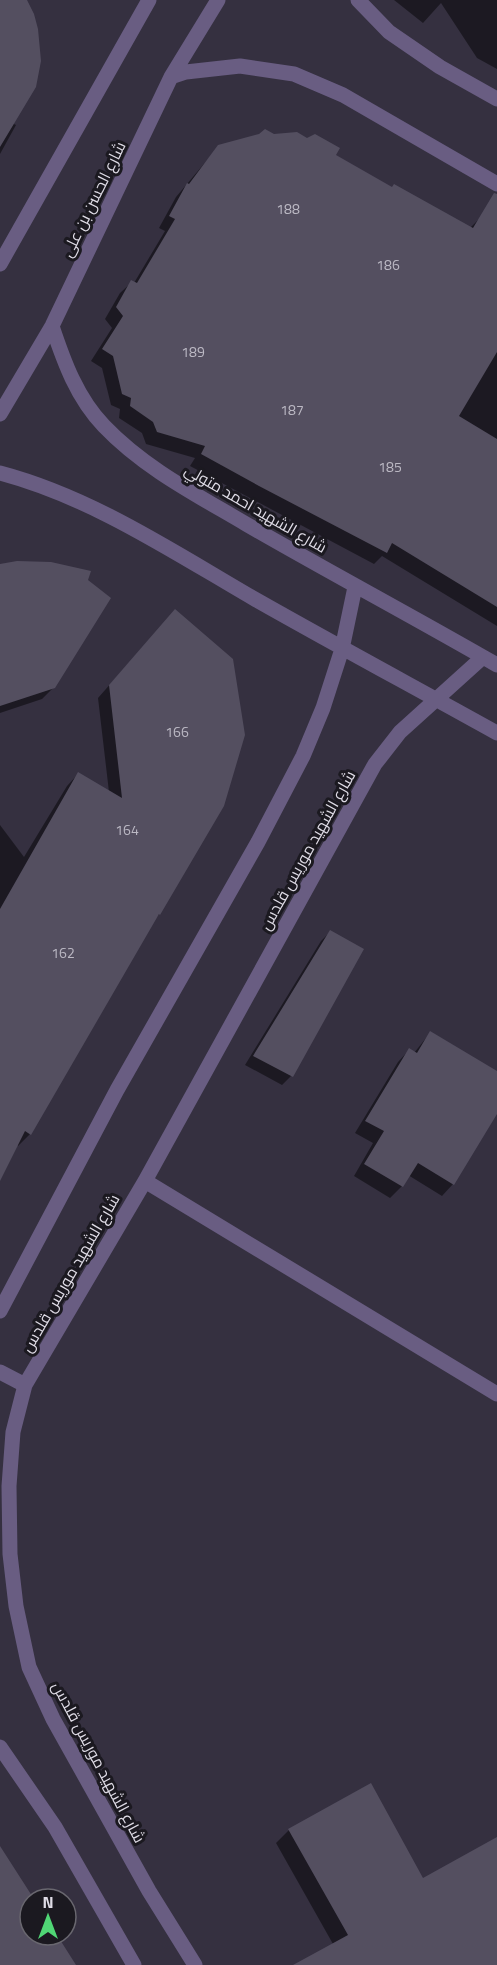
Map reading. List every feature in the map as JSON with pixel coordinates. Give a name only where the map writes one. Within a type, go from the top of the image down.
[{"type":"street","points":[[0,264],[149,0]]},
{"type":"street","name":"شارع الحسن بن على","points":[[0,414],[52,326],[171,77],[218,0]]},
{"type":"street","points":[[358,0],[388,32],[440,67],[497,99]]},
{"type":"street","points":[[171,77],[186,72],[240,66],[294,74],[344,95],[497,184]]},
{"type":"street","name":"شارع الشهيد احمد متولي","points":[[52,326],[65,366],[84,400],[103,426],[160,473],[355,587],[497,665]]},
{"type":"street","points":[[0,473],[29,482],[114,518],[342,649],[497,733]]},
{"type":"street","points":[[0,1311],[117,1090],[258,842],[293,775],[323,708],[342,649],[355,587]]},
{"type":"street","name":"شارع الشهيد موريس قلدس","points":[[195,1965],[148,1891],[53,1719],[29,1667],[15,1596],[10,1554],[9,1486],[13,1432],[25,1385],[145,1180],[375,764],[400,732],[483,657]]},
{"type":"street","points":[[145,1180],[497,1394]]},
{"type":"street","points":[[0,1372],[25,1385]]},
{"type":"street","points":[[0,1747],[55,1827],[134,1965]]},
{"type":"building","points":[[0,0],[27,0],[38,29],[41,61],[36,87],[0,147]]},
{"type":"building","points":[[265,129],[274,134],[297,132],[307,138],[315,134],[340,148],[336,155],[392,187],[394,184],[473,228],[494,193],[497,194],[497,352],[459,416],[497,439],[497,607],[392,543],[387,553],[259,486],[201,454],[205,446],[157,432],[153,422],[130,406],[131,398],[122,394],[113,356],[102,349],[123,316],[116,307],[131,280],[137,283],[175,219],[169,216],[187,183],[189,184],[218,145],[259,134]]},
{"type":"building","points":[[17,561],[51,562],[91,571],[88,580],[111,598],[55,688],[0,706],[0,564]]},
{"type":"building","points":[[175,609],[233,659],[245,735],[224,806],[31,1135],[25,1131],[0,1181],[0,909],[78,772],[122,798],[109,685]]},
{"type":"building","points":[[330,930],[364,949],[293,1077],[253,1056]]},
{"type":"building","points":[[430,1031],[497,1071],[497,1114],[454,1185],[418,1163],[403,1187],[364,1164],[384,1131],[365,1121],[409,1048],[417,1053]]},
{"type":"building","points":[[371,1783],[423,1878],[497,1837],[497,1965],[293,1965],[348,1935],[288,1829]]},
{"type":"building","points":[[0,1846],[26,1887],[18,1887],[18,1947],[65,1947],[76,1965],[0,1965]]}]
